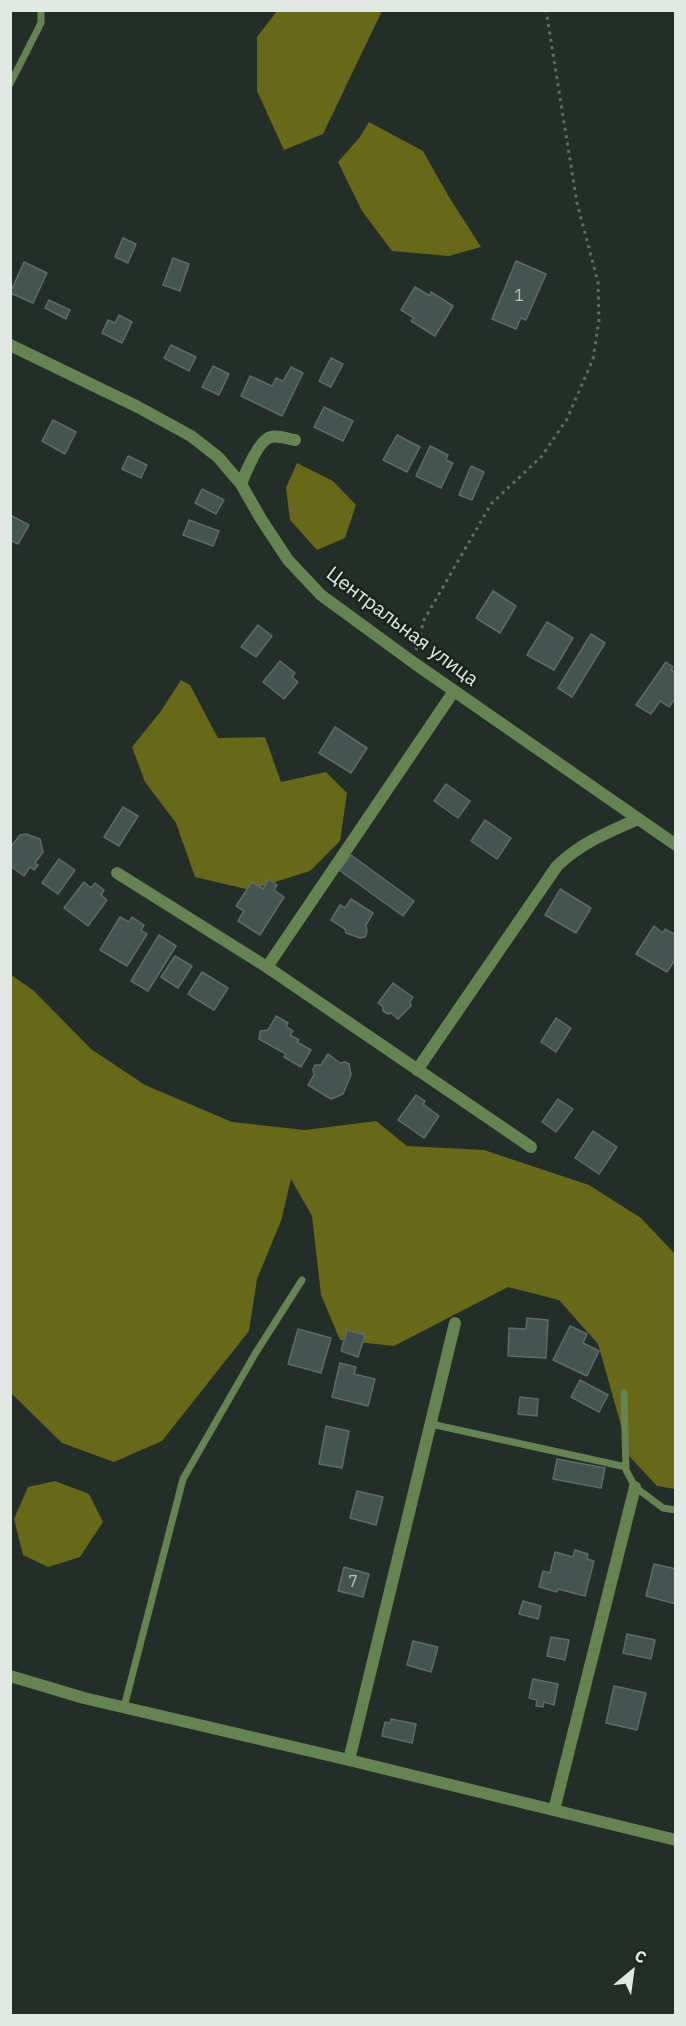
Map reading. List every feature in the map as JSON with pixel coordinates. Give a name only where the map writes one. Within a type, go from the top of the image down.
[{"type":"street","name":"Центральная улица","points":[[10,345],[138,407],[191,436],[218,457],[241,484],[288,560],[321,595],[414,663],[675,845]]},
{"type":"street","points":[[241,484],[248,465],[265,440],[271,436],[295,440]]},
{"type":"street","points":[[267,967],[454,691]]},
{"type":"street","points":[[417,1070],[557,866],[572,852],[593,838],[638,819]]},
{"type":"street","points":[[117,873],[267,967],[531,1147]]},
{"type":"street","points":[[349,1760],[456,1323]]},
{"type":"street","points":[[554,1810],[635,1487]]},
{"type":"street","points":[[10,1676],[84,1698],[675,1839]]},
{"type":"lane","points":[[10,84],[41,23],[41,10]]},
{"type":"lane","points":[[124,1707],[183,1479],[255,1354],[302,1280]]},
{"type":"lane","points":[[624,1393],[626,1467],[635,1487],[663,1508],[675,1510]]},
{"type":"lane","points":[[431,1424],[626,1467]]},
{"type":"path","points":[[414,663],[417,641],[424,620],[491,504],[542,456],[567,418],[593,359],[599,320],[598,282],[577,202],[546,10]]},
{"type":"shaded area","points":[[277,11],[382,11],[323,134],[284,150],[257,91],[257,37]]},
{"type":"shaded area","points":[[369,122],[423,151],[481,247],[449,256],[392,251],[362,211],[338,162],[360,137]]},
{"type":"shaded area","points":[[297,463],[333,481],[356,505],[345,538],[317,550],[290,520],[286,488]]},
{"type":"shaded area","points":[[181,680],[190,685],[218,738],[265,737],[281,782],[326,772],[347,793],[340,841],[310,871],[250,890],[195,877],[176,823],[145,782],[132,747],[161,711]]},
{"type":"shaded area","points":[[10,974],[34,991],[91,1049],[145,1085],[232,1122],[305,1130],[376,1121],[407,1146],[484,1150],[589,1185],[641,1218],[675,1254],[675,1489],[657,1486],[630,1457],[598,1344],[559,1300],[508,1287],[394,1346],[340,1340],[321,1295],[312,1216],[291,1179],[281,1221],[257,1279],[249,1331],[162,1441],[114,1462],[62,1443],[11,1393]]},
{"type":"shaded area","points":[[55,1481],[89,1494],[103,1522],[80,1557],[48,1567],[23,1555],[14,1519],[28,1487]]},
{"type":"building","points":[[123,238],[136,244],[128,263],[115,257]]},
{"type":"building","points":[[173,258],[189,264],[180,291],[163,285]]},
{"type":"building","points":[[516,261],[546,274],[526,320],[521,318],[516,329],[492,319]]},
{"type":"building","points":[[24,262],[47,273],[33,303],[10,293]]},
{"type":"building","points":[[415,287],[430,296],[431,292],[453,306],[435,336],[411,321],[414,318],[401,310]]},
{"type":"building","points":[[49,300],[70,310],[66,319],[45,308]]},
{"type":"building","points":[[119,315],[132,322],[122,343],[102,333],[108,320],[115,323]]},
{"type":"building","points":[[171,345],[196,357],[189,371],[164,358]]},
{"type":"building","points":[[331,358],[343,364],[331,387],[319,381]]},
{"type":"building","points":[[213,366],[229,374],[219,395],[202,387]]},
{"type":"building","points":[[291,367],[303,373],[282,416],[241,396],[250,376],[272,386],[276,378],[283,381]]},
{"type":"building","points":[[324,407],[353,421],[343,441],[314,427]]},
{"type":"building","points":[[53,420],[76,432],[65,454],[42,441]]},
{"type":"building","points":[[397,435],[420,447],[407,472],[383,460]]},
{"type":"building","points":[[430,446],[448,455],[446,460],[453,463],[441,488],[416,476]]},
{"type":"building","points":[[128,456],[147,465],[141,478],[122,469]]},
{"type":"building","points":[[471,466],[484,472],[472,500],[459,495]]},
{"type":"building","points":[[202,489],[224,500],[216,514],[195,503]]},
{"type":"building","points":[[10,515],[29,525],[18,544],[10,540]]},
{"type":"building","points":[[189,520],[219,531],[213,546],[183,535]]},
{"type":"building","points":[[493,591],[516,606],[500,633],[476,618]]},
{"type":"building","points":[[547,622],[573,638],[554,670],[527,655]]},
{"type":"building","points":[[258,625],[272,636],[256,657],[241,647]]},
{"type":"building","points":[[591,634],[605,643],[572,697],[558,688]]},
{"type":"building","points":[[280,661],[295,673],[292,677],[298,682],[284,699],[263,682]]},
{"type":"building","points":[[666,662],[673,667],[671,670],[676,673],[676,697],[669,707],[660,701],[651,714],[636,705]]},
{"type":"building","points":[[335,727],[367,748],[351,773],[319,753]]},
{"type":"building","points":[[446,784],[470,801],[458,818],[434,801]]},
{"type":"building","points":[[123,807],[138,816],[119,846],[104,837]]},
{"type":"building","points":[[485,820],[511,838],[497,859],[471,841]]},
{"type":"building","points":[[26,834],[40,839],[43,852],[35,863],[38,865],[34,870],[30,867],[24,876],[10,866],[10,848],[20,835]]},
{"type":"building","points":[[351,855],[414,901],[403,916],[339,870]]},
{"type":"building","points":[[59,859],[75,870],[58,894],[42,883]]},
{"type":"building","points":[[269,879],[277,885],[274,890],[284,897],[260,935],[238,921],[244,911],[236,906],[252,882],[263,889]]},
{"type":"building","points":[[84,882],[91,888],[95,883],[104,890],[101,895],[107,900],[88,926],[64,908]]},
{"type":"building","points":[[560,889],[591,908],[576,933],[545,915]]},
{"type":"building","points":[[351,899],[373,913],[366,925],[365,937],[360,938],[346,933],[345,929],[331,920],[340,905],[345,908]]},
{"type":"building","points":[[120,917],[129,922],[132,917],[144,925],[141,930],[147,934],[127,966],[100,950]]},
{"type":"building","points":[[654,926],[663,933],[665,929],[676,935],[676,958],[667,972],[636,954]]},
{"type":"building","points":[[159,935],[176,946],[148,991],[131,981]]},
{"type":"building","points":[[175,956],[192,966],[178,988],[161,977]]},
{"type":"building","points":[[202,972],[228,988],[214,1010],[188,994]]},
{"type":"building","points":[[393,983],[413,997],[410,1001],[411,1006],[398,1019],[391,1013],[383,1011],[383,1007],[378,1003]]},
{"type":"building","points":[[276,1016],[288,1023],[286,1026],[293,1031],[290,1035],[299,1040],[297,1042],[311,1050],[301,1067],[284,1057],[286,1054],[259,1039],[260,1031],[268,1030]]},
{"type":"building","points":[[556,1018],[571,1028],[556,1052],[541,1042]]},
{"type":"building","points":[[328,1054],[340,1063],[349,1064],[351,1075],[343,1094],[331,1099],[308,1085],[314,1075],[315,1065],[321,1065]]},
{"type":"building","points":[[416,1095],[425,1101],[423,1104],[439,1116],[424,1138],[398,1120]]},
{"type":"building","points":[[558,1099],[573,1109],[556,1132],[542,1122]]},
{"type":"building","points":[[593,1131],[617,1147],[599,1174],[575,1158]]},
{"type":"building","points":[[527,1318],[548,1320],[546,1358],[508,1356],[509,1328],[526,1329]]},
{"type":"building","points":[[570,1326],[587,1334],[583,1343],[599,1351],[587,1376],[553,1360]]},
{"type":"building","points":[[298,1329],[331,1338],[321,1373],[288,1364]]},
{"type":"building","points":[[347,1330],[365,1335],[358,1357],[341,1351]]},
{"type":"building","points":[[340,1363],[356,1367],[354,1374],[375,1379],[368,1406],[332,1397]]},
{"type":"building","points":[[580,1380],[608,1395],[599,1412],[571,1397]]},
{"type":"building","points":[[520,1397],[538,1399],[537,1416],[518,1414]]},
{"type":"building","points":[[326,1426],[349,1431],[342,1468],[319,1464]]},
{"type":"building","points":[[557,1459],[605,1468],[601,1488],[553,1479]]},
{"type":"building","points":[[357,1491],[383,1497],[376,1525],[350,1518]]},
{"type":"building","points":[[575,1550],[588,1554],[587,1559],[594,1561],[585,1596],[539,1587],[543,1571],[550,1573],[555,1552],[573,1557]]},
{"type":"building","points":[[654,1564],[676,1569],[676,1604],[646,1596]]},
{"type":"building","points":[[344,1567],[369,1574],[363,1597],[338,1591]]},
{"type":"building","points":[[523,1601],[541,1606],[538,1619],[519,1614]]},
{"type":"building","points":[[627,1634],[655,1640],[651,1659],[623,1653]]},
{"type":"building","points":[[551,1637],[569,1640],[565,1660],[547,1656]]},
{"type":"building","points":[[413,1641],[438,1647],[431,1672],[407,1665]]},
{"type":"building","points":[[533,1679],[558,1684],[554,1705],[544,1702],[543,1707],[536,1706],[537,1700],[529,1698]]},
{"type":"building","points":[[614,1686],[646,1693],[637,1730],[606,1723]]},
{"type":"building","points":[[391,1719],[416,1724],[412,1743],[382,1736],[385,1722],[390,1723]]}]
